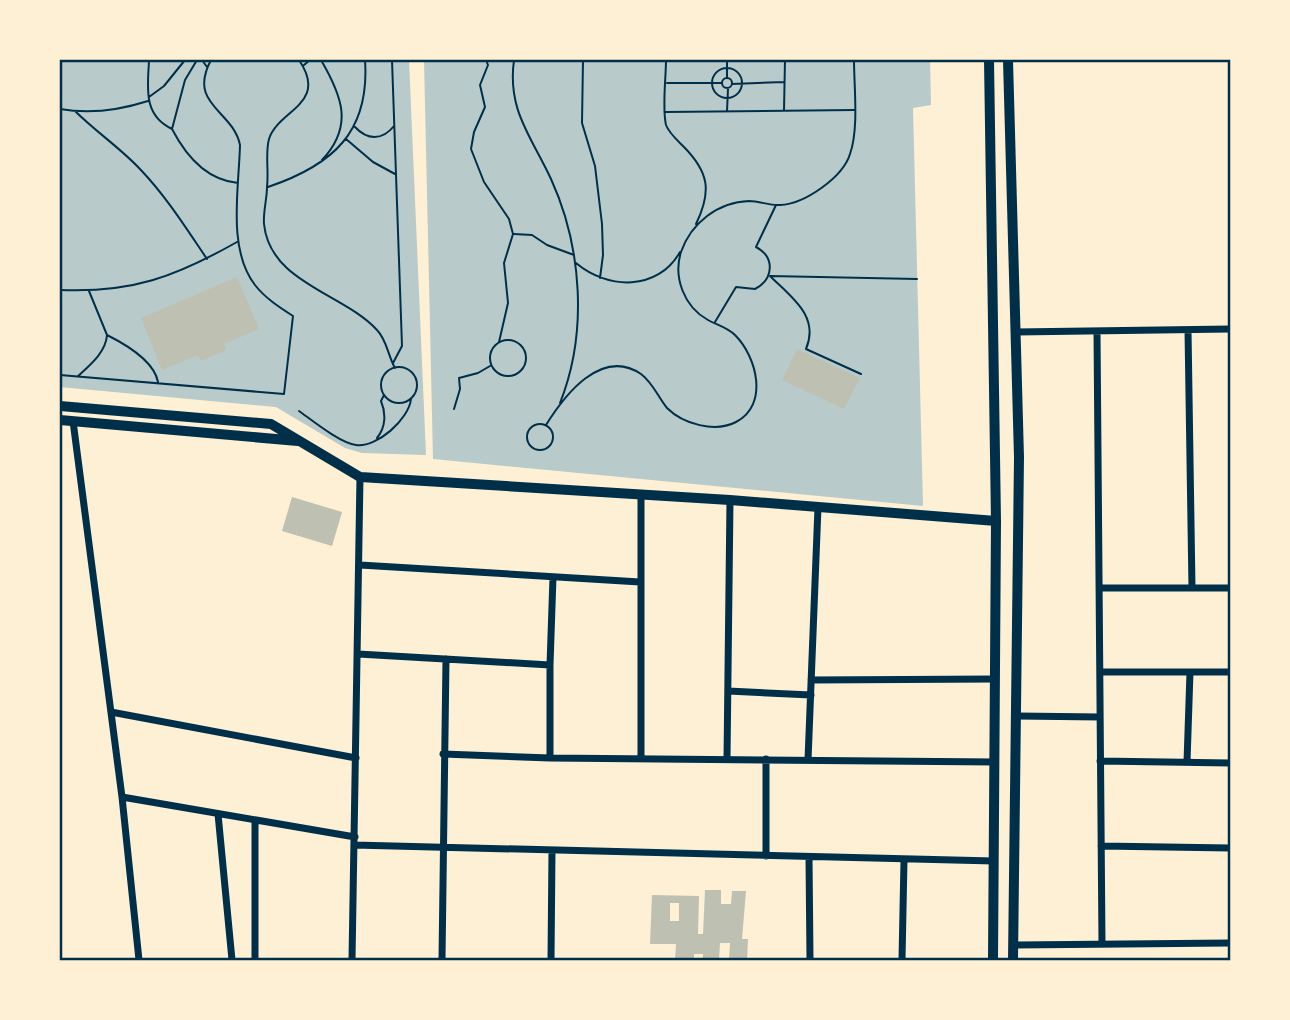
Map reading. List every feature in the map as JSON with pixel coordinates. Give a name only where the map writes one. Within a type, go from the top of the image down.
[{"type":"main road","points":[[989,60],[996,521],[993,961]]},
{"type":"main road","points":[[1008,60],[1019,457],[1013,961]]},
{"type":"main road","points":[[992,238],[1013,237]]},
{"type":"main road","points":[[60,406],[271,424],[360,477],[730,499],[996,521]]},
{"type":"main road","points":[[60,420],[300,442]]},
{"type":"main road","points":[[996,608],[1018,608]]},
{"type":"street","points":[[1016,332],[1230,329]]},
{"type":"street","points":[[1188,330],[1192,588]]},
{"type":"street","points":[[1097,332],[1102,944]]},
{"type":"street","points":[[73,421],[122,797],[139,961]]},
{"type":"street","points":[[352,961],[360,477]]},
{"type":"street","points":[[641,495],[641,757]]},
{"type":"street","points":[[727,759],[730,499]]},
{"type":"street","points":[[808,760],[818,507]]},
{"type":"street","points":[[360,565],[640,582]]},
{"type":"street","points":[[550,758],[553,577]]},
{"type":"street","points":[[1099,587],[1230,588]]},
{"type":"street","points":[[358,654],[550,665]]},
{"type":"street","points":[[442,961],[446,659]]},
{"type":"street","points":[[1100,672],[1230,672]]},
{"type":"street","points":[[1187,762],[1190,672]]},
{"type":"street","points":[[811,680],[995,679]]},
{"type":"street","points":[[728,691],[811,695]]},
{"type":"street","points":[[111,712],[356,758]]},
{"type":"street","points":[[1017,716],[1100,717]]},
{"type":"street","points":[[443,754],[550,758],[995,762]]},
{"type":"street","points":[[766,759],[766,856]]},
{"type":"street","points":[[1100,761],[1230,763]]},
{"type":"street","points":[[122,797],[355,841],[443,847],[994,861]]},
{"type":"street","points":[[218,814],[232,961]]},
{"type":"street","points":[[255,821],[255,961]]},
{"type":"street","points":[[1101,846],[1230,848]]},
{"type":"street","points":[[551,961],[552,850]]},
{"type":"street","points":[[809,857],[810,961]]},
{"type":"street","points":[[902,961],[904,860]]},
{"type":"street","points":[[1014,945],[1230,943]]},
{"type":"path","points":[[149,60],[148,102],[159,120],[172,129],[192,161],[220,180],[239,184]]},
{"type":"path","points":[[148,97],[164,86],[185,60]]},
{"type":"path","points":[[172,129],[185,80],[197,60]]},
{"type":"path","points":[[202,60],[207,67]]},
{"type":"path","points":[[60,375],[285,394],[293,316],[266,297],[244,268],[238,242],[238,136],[232,125],[208,99],[204,78],[211,60]]},
{"type":"path","points":[[299,60],[303,65],[307,84],[303,100],[291,115],[275,127],[268,141],[265,227],[280,260],[303,281],[355,311],[380,332],[395,368]]},
{"type":"path","points":[[303,65],[310,60]]},
{"type":"path","points":[[318,164],[337,139],[343,118],[336,90],[321,60]]},
{"type":"path","points":[[267,188],[318,164],[345,138],[361,113],[365,60]]},
{"type":"path","points":[[393,60],[402,346],[393,364]]},
{"type":"path","points":[[486,60],[488,65],[480,85],[485,107],[474,132],[471,149],[484,182],[509,219],[513,234],[504,263],[508,303],[499,342],[490,355],[497,372],[506,375],[516,373],[524,366],[525,355],[520,345],[510,340],[499,342]]},
{"type":"path","points":[[514,60],[514,101],[563,209],[572,235],[576,262],[577,312],[573,352],[567,383],[558,407]]},
{"type":"path","points":[[583,60],[582,123],[595,166],[603,224],[600,278]]},
{"type":"path","points":[[576,262],[600,278],[620,283],[645,280],[668,268],[694,228],[703,208],[706,182],[693,156],[669,130],[666,123],[666,60]]},
{"type":"path","points":[[722,83],[727,78],[727,60]]},
{"type":"path","points":[[784,111],[785,60]]},
{"type":"path","points":[[694,228],[709,214],[738,202],[755,201],[776,205],[796,200],[822,187],[836,176],[854,142],[854,60]]},
{"type":"path","points":[[727,67],[740,74],[743,83],[736,95],[727,98],[715,92],[712,83],[718,70],[727,67]]},
{"type":"path","points":[[727,78],[731,79],[732,83]]},
{"type":"path","points":[[732,83],[784,82]]},
{"type":"path","points":[[666,83],[722,83],[728,88]]},
{"type":"path","points":[[727,112],[728,88],[732,83]]},
{"type":"path","points":[[60,108],[75,111],[103,110],[148,102]]},
{"type":"path","points":[[666,112],[854,110]]},
{"type":"path","points":[[75,111],[151,181],[207,260]]},
{"type":"path","points":[[354,126],[365,136],[375,138],[389,132],[395,123]]},
{"type":"path","points":[[345,138],[373,162],[397,175]]},
{"type":"path","points":[[714,323],[736,287],[755,289],[769,276],[771,269],[767,256],[756,247],[776,205]]},
{"type":"path","points":[[513,234],[532,235],[547,245],[575,256]]},
{"type":"path","points":[[60,290],[89,291],[137,286],[207,260],[238,242]]},
{"type":"path","points":[[546,425],[570,390],[596,372],[615,367],[643,375],[666,406],[682,418],[705,426],[736,422],[750,409],[755,398],[756,378],[754,367],[737,336],[695,311],[682,291],[679,263],[684,244]]},
{"type":"path","points":[[769,276],[917,279]]},
{"type":"path","points":[[769,276],[806,313],[811,332],[806,349],[861,374]]},
{"type":"path","points":[[77,376],[100,352],[107,335],[89,291]]},
{"type":"path","points":[[107,335],[125,345],[150,367],[158,378],[158,383]]},
{"type":"path","points":[[454,409],[460,390],[459,378],[478,373],[492,365]]},
{"type":"path","points":[[299,411],[349,443],[362,445],[373,440],[401,421],[409,410],[417,389],[415,377],[407,369],[395,368],[382,380],[384,395],[381,401],[385,411],[383,425],[381,434],[373,440]]},
{"type":"path","points":[[384,395],[394,402],[411,399]]},
{"type":"path","points":[[536,424],[546,425],[553,433],[553,441],[544,450],[535,449],[527,439],[528,430],[536,424]]},
{"type":"shaded area","points":[[60,60],[409,60],[426,455],[362,453],[345,448],[276,407],[60,387]]},
{"type":"shaded area","points":[[424,60],[930,60],[931,105],[913,108],[923,506],[433,459]]},
{"type":"building","points":[[237,277],[259,329],[224,344],[226,350],[201,361],[198,355],[162,370],[141,318]]},
{"type":"building","points":[[797,349],[860,378],[844,409],[782,380]]},
{"type":"building","points":[[292,497],[342,512],[332,546],[282,531]]},
{"type":"building","points":[[705,890],[721,890],[721,904],[731,904],[732,891],[746,891],[742,939],[748,939],[747,960],[729,960],[730,943],[720,943],[719,960],[703,960],[703,954],[694,954],[694,960],[675,960],[676,944],[650,944],[652,895],[699,896],[698,934],[703,934]],"holes":[[[670,903],[679,903],[679,921],[670,921]]]}]
